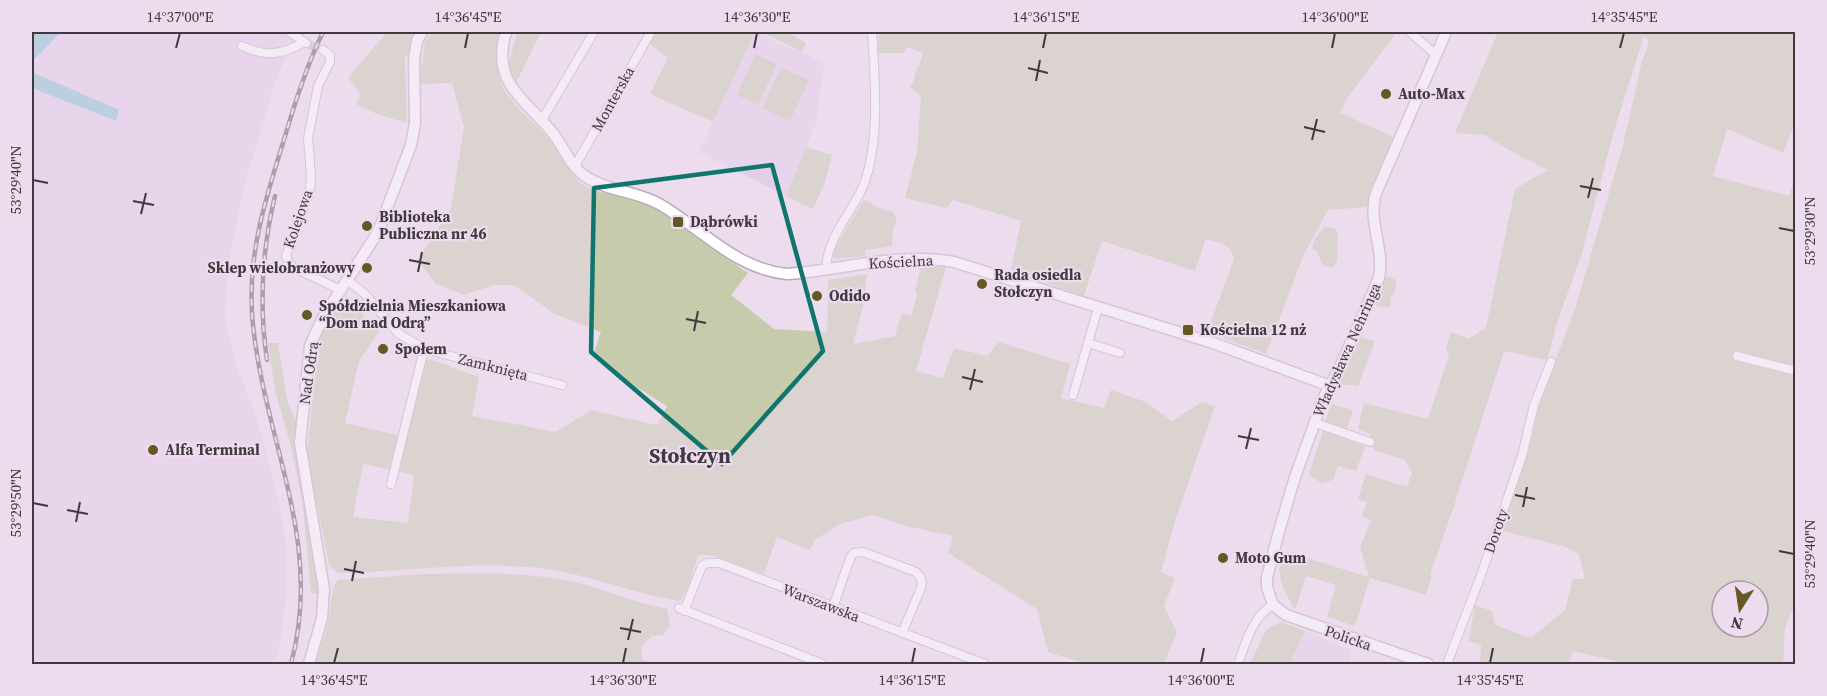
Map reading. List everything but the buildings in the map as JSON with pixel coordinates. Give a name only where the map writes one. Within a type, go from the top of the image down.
[{"type":"street","points":[[242,46],[256,52],[277,54],[306,44],[289,32]]},
{"type":"street","name":"Nad Odrą","points":[[309,664],[322,618],[324,590],[300,443],[312,340],[318,326],[378,232],[411,145],[415,123],[414,60],[417,41],[422,32]]},
{"type":"street","name":"Kościelna","points":[[506,32],[501,55],[506,79],[516,94],[542,120],[585,177],[662,205],[728,253],[755,267],[772,273],[787,274],[889,261],[935,258],[970,266],[1213,343],[1330,386]]},
{"type":"street","points":[[542,120],[594,32]]},
{"type":"street","name":"Monterska","points":[[575,166],[651,32]]},
{"type":"street","points":[[827,270],[827,258],[831,245],[860,193],[870,167],[874,119],[872,32]]},
{"type":"street","points":[[1410,32],[1436,55]]},
{"type":"street","name":"Władysława Nehringa","points":[[1273,605],[1267,590],[1267,577],[1289,493],[1330,386],[1379,276],[1380,263],[1373,213],[1377,189],[1446,32]]},
{"type":"street","name":"Kolejowa","points":[[323,50],[330,55],[330,60],[320,81],[308,138],[310,189],[286,256],[292,267],[341,290]]},
{"type":"street","name":"Zamknięta","points":[[347,280],[365,294],[398,333],[424,349],[562,385]]},
{"type":"street","points":[[1073,394],[1098,308]]},
{"type":"street","points":[[1088,344],[1120,353]]},
{"type":"street","points":[[391,484],[424,349]]},
{"type":"street","points":[[1737,356],[1796,371]]},
{"type":"street","name":"Doroty","points":[[1447,664],[1480,578],[1522,456],[1536,398],[1551,362]]},
{"type":"street","points":[[1315,423],[1371,442]]},
{"type":"street","points":[[832,608],[851,556],[859,551],[863,552],[916,572],[920,576],[921,588],[902,633]]},
{"type":"street","name":"Warszawska","points":[[823,664],[681,610],[702,566],[713,562],[985,664]]},
{"type":"street","points":[[1238,664],[1256,620],[1263,611],[1273,605]]},
{"type":"street","name":"Policka","points":[[1273,605],[1283,614],[1311,625],[1428,664]]},
{"type":"highlighted area","points":[[772,165],[823,351],[722,464],[591,352],[594,188]]},
{"type":"shaded area","points":[[61,32],[299,32],[274,83],[246,178],[228,263],[225,320],[237,367],[256,417],[272,473],[285,534],[287,589],[280,644],[274,664],[32,664],[32,62]]},
{"type":"shaded area","points":[[755,32],[824,63],[816,124],[786,196],[699,152]]},
{"type":"shaded area","points":[[1305,631],[1351,650],[1348,664],[1289,664]]},
{"type":"green space","points":[[387,32],[416,32],[411,38],[408,56],[405,56],[407,123],[377,114],[356,104],[361,94],[348,78]]},
{"type":"green space","points":[[432,32],[499,32],[496,48],[497,65],[504,90],[552,143],[579,182],[592,189],[653,207],[748,273],[731,295],[774,329],[827,332],[828,280],[867,274],[863,307],[853,344],[895,336],[902,313],[912,315],[921,265],[946,267],[916,371],[943,378],[954,348],[987,356],[999,342],[1070,364],[1061,398],[1104,408],[1111,390],[1146,402],[1172,421],[1202,402],[1215,406],[1175,521],[1161,572],[1175,578],[1164,606],[1177,632],[1164,664],[1086,664],[1048,652],[1037,609],[948,553],[953,536],[906,526],[873,515],[840,524],[815,540],[810,550],[777,537],[764,574],[710,555],[698,555],[689,585],[680,601],[641,593],[566,572],[527,567],[456,566],[338,573],[329,564],[307,454],[318,345],[325,326],[341,301],[365,316],[362,320],[379,331],[359,361],[345,423],[401,436],[392,470],[363,464],[353,517],[408,523],[414,475],[398,471],[424,362],[429,359],[479,377],[472,416],[556,432],[591,410],[657,425],[667,406],[607,369],[594,352],[601,332],[553,313],[514,285],[494,285],[464,295],[435,283],[418,260],[451,208],[464,127],[452,83],[419,84],[419,66],[422,66],[425,42]]},
{"type":"green space","points":[[517,32],[541,32],[516,83],[509,65]]},
{"type":"green space","points":[[656,32],[755,32],[713,122],[650,94],[668,58],[649,43]]},
{"type":"green space","points":[[767,32],[793,32],[792,35],[806,43],[802,52],[766,34]]},
{"type":"green space","points":[[879,32],[1397,32],[1347,98],[1340,113],[1394,137],[1370,190],[1367,207],[1328,210],[1304,254],[1266,354],[1207,332],[1234,259],[1228,247],[1220,243],[1206,239],[1195,271],[1102,241],[1084,296],[1011,270],[1021,221],[953,200],[946,208],[905,198],[917,152],[921,96],[909,86],[913,84],[923,53],[907,47],[903,53],[878,53]]},
{"type":"green space","points":[[1498,32],[1795,32],[1795,122],[1783,153],[1727,129],[1713,176],[1789,196],[1795,178],[1796,605],[1786,627],[1783,664],[1628,664],[1573,651],[1568,664],[1486,664],[1480,663],[1481,645],[1469,641],[1475,605],[1492,611],[1495,625],[1531,638],[1565,610],[1573,579],[1585,579],[1579,554],[1566,547],[1500,530],[1531,442],[1541,398],[1575,309],[1623,145],[1642,61],[1649,42],[1644,36],[1613,134],[1582,253],[1558,320],[1547,360],[1504,351],[1430,574],[1432,576],[1426,595],[1370,578],[1355,626],[1327,617],[1336,585],[1306,576],[1295,610],[1284,589],[1280,574],[1282,559],[1287,552],[1369,577],[1360,547],[1371,520],[1362,516],[1367,502],[1358,499],[1366,474],[1407,487],[1412,473],[1405,460],[1374,450],[1370,434],[1358,429],[1364,403],[1428,419],[1449,355],[1446,348],[1451,332],[1468,339],[1486,328],[1515,189],[1548,170],[1485,135],[1455,133]]},
{"type":"green space","points":[[755,54],[777,64],[758,105],[737,95]]},
{"type":"green space","points":[[781,68],[809,80],[790,121],[762,108]]},
{"type":"green space","points":[[806,147],[832,155],[824,185],[813,209],[786,196]]},
{"type":"green space","points":[[864,200],[893,212],[897,220],[893,229],[892,246],[866,250],[865,256],[834,259],[835,248]]},
{"type":"green space","points":[[1324,227],[1334,228],[1338,233],[1337,261],[1333,267],[1323,266],[1317,251],[1312,248],[1314,240]]},
{"type":"green space","points":[[1389,276],[1397,281],[1393,297],[1390,297],[1389,308],[1374,305],[1385,277]]},
{"type":"green space","points":[[1360,337],[1375,341],[1358,386],[1339,384]]},
{"type":"green space","points":[[268,343],[278,343],[288,404],[297,422],[296,450],[307,506],[319,594],[311,593],[303,506],[292,451],[275,390]]},
{"type":"green space","points":[[1332,404],[1353,410],[1347,429],[1325,421]]},
{"type":"green space","points":[[1323,431],[1365,447],[1356,471],[1338,466],[1333,480],[1321,483],[1309,474]]},
{"type":"green space","points":[[424,574],[515,574],[569,581],[667,609],[670,624],[663,635],[652,636],[642,646],[642,659],[653,664],[316,664],[327,628],[334,585],[339,580]]},
{"type":"green space","points":[[1280,622],[1305,631],[1289,664],[1250,664],[1266,630]]},
{"type":"water","points":[[32,32],[61,32],[32,62]]},
{"type":"water","points":[[32,72],[119,110],[116,121],[32,88]]},
{"type":"tunnel","points":[[309,45],[323,50]]},
{"type":"railway","points":[[291,664],[299,619],[301,576],[297,534],[259,368],[253,325],[252,278],[258,232],[269,188],[301,86],[323,32]]},
{"type":"railway","points":[[267,360],[263,319],[263,278],[267,237],[275,196]]},
{"type":"place","name":"Auto-Max","points":[[1386,94]]},
{"type":"place","name":"Dąbrówki","points":[[678,222]]},
{"type":"place","name":"Biblioteka Publiczna nr 46","points":[[367,226]]},
{"type":"place","name":"Sklep wielobranżowy","points":[[367,268]]},
{"type":"place","name":"Rada osiedla Stołczyn","points":[[982,284]]},
{"type":"place","name":"Odido","points":[[817,296]]},
{"type":"place","name":"Spółdzielnia Mieszkaniowa “Dom nad Odrą”","points":[[307,315]]},
{"type":"place","name":"Kościelna 12 nż","points":[[1188,330]]},
{"type":"place","name":"Społem","points":[[383,349]]},
{"type":"place","name":"Alfa Terminal","points":[[153,450]]},
{"type":"place","name":"Moto Gum","points":[[1223,558]]},
{"type":"district","name":"Stołczyn","points":[[690,456]]}]
